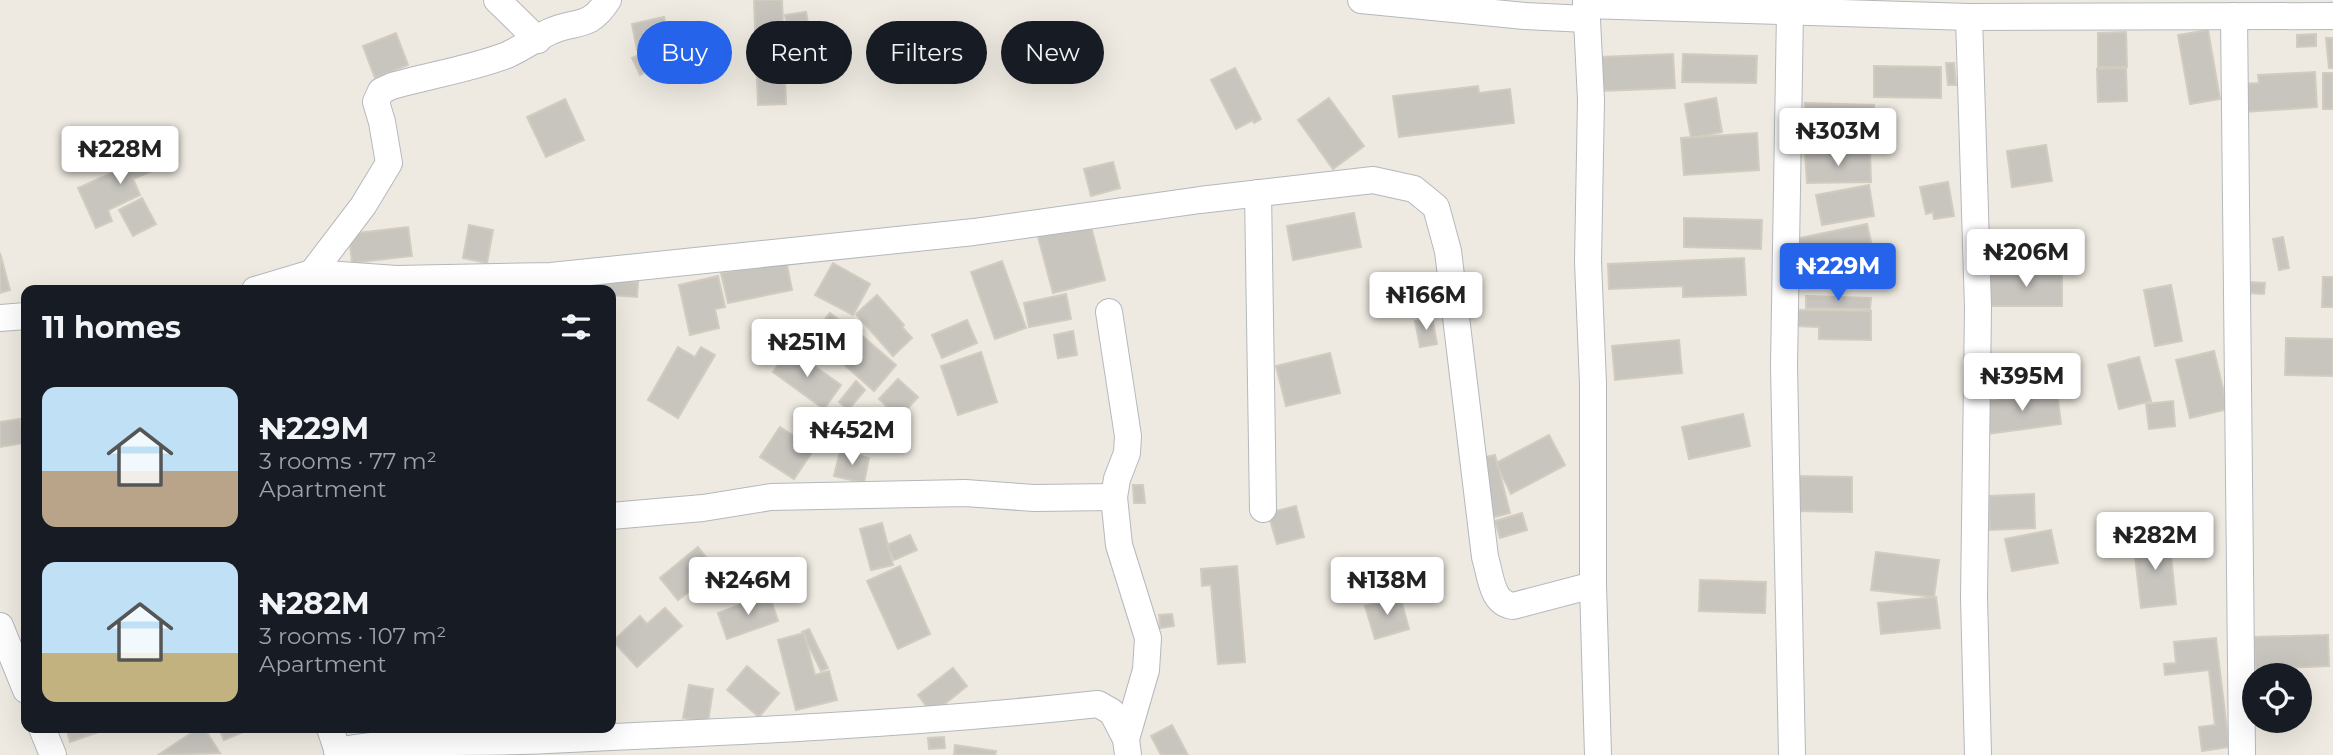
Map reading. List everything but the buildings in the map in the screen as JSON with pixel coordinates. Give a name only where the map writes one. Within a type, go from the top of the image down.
[{"type":"street","points":[[497,0],[538,40]]},
{"type":"street","points":[[313,273],[362,206],[389,163],[376,102],[382,91],[504,56],[549,32],[585,24],[601,11],[608,0]]},
{"type":"street","points":[[1361,0],[1525,16],[1586,8],[1790,12],[1892,7],[1969,18],[2333,16]]},
{"type":"street","points":[[1586,8],[1591,100],[1588,274],[1593,384],[1592,585],[1598,755]]},
{"type":"street","points":[[1790,12],[1784,366],[1792,755]]},
{"type":"street","points":[[2234,16],[2242,755]]},
{"type":"street","points":[[1969,18],[1978,308],[1974,597],[1978,755]]},
{"type":"street","points":[[272,285],[313,273],[396,279],[551,276],[974,232],[1373,180],[1414,189],[1436,207],[1448,251],[1485,557],[1497,599],[1503,605],[1513,606],[1592,585]]},
{"type":"street","points":[[1258,193],[1263,509]]},
{"type":"street","points":[[1109,312],[1128,436],[1127,453],[1114,496],[1119,545],[1148,638],[1146,670],[1127,747]]},
{"type":"street","points":[[0,318],[21,316]]},
{"type":"street","points":[[616,516],[703,508],[771,497],[965,493],[1034,498],[1114,496]]},
{"type":"street","points":[[0,629],[21,678]]},
{"type":"street","points":[[335,745],[545,740],[893,723],[1098,704],[1112,712],[1127,747]]},
{"type":"street","points":[[44,733],[52,755]]}]
